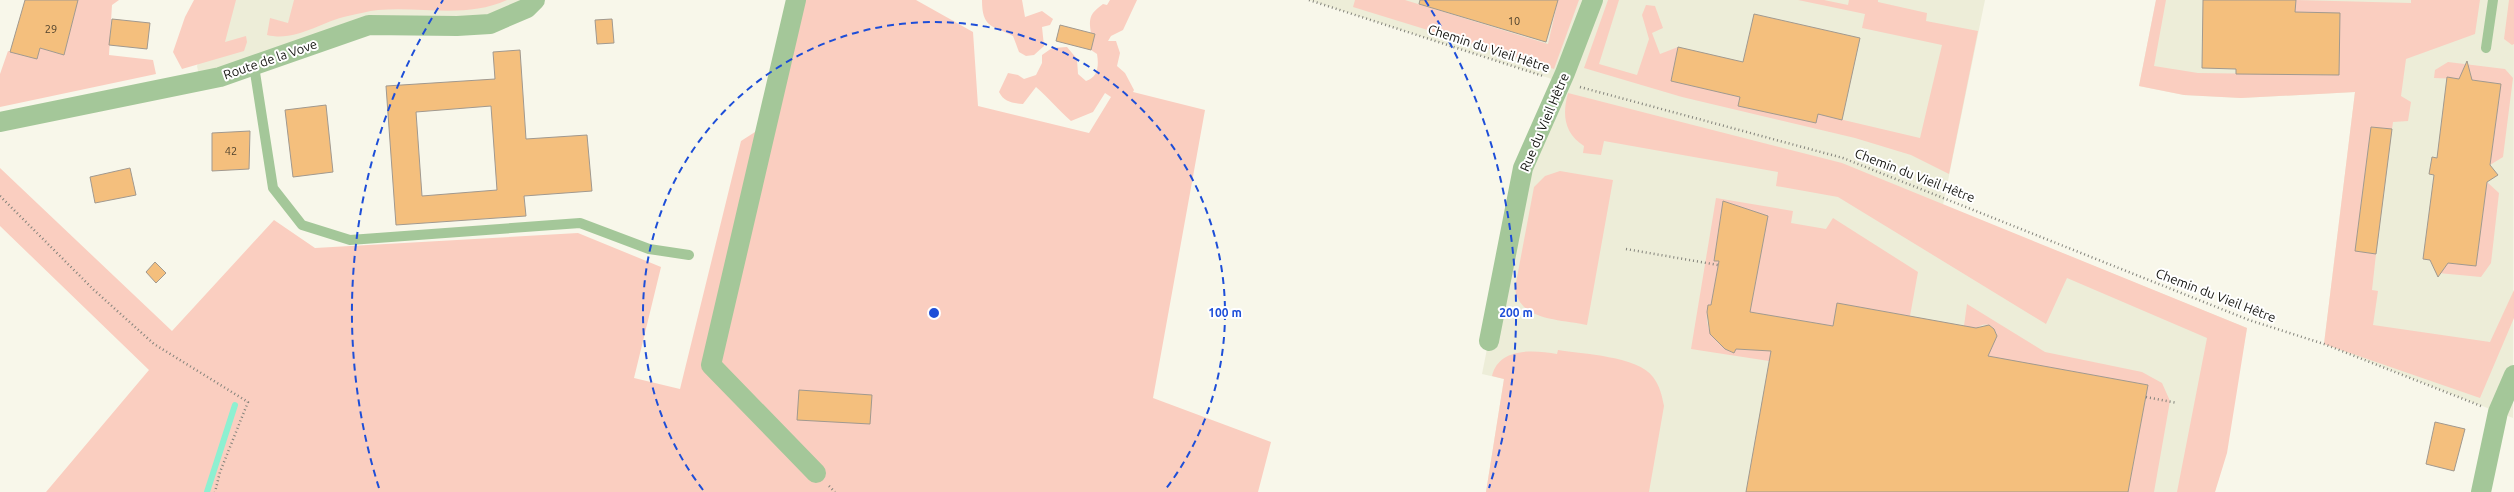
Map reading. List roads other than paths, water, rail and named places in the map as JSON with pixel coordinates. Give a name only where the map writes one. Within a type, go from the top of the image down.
[{"type":"street","name":"Route de la Vove","points":[[0,122],[200,81],[254,66],[369,25],[457,26],[490,24],[527,8],[535,0]]},
{"type":"street","points":[[796,0],[711,366],[816,473]]},
{"type":"street","name":"Rue du Vieil Hêtre","points":[[1489,341],[1523,168],[1561,82],[1593,0]]},
{"type":"street","points":[[2481,492],[2498,412],[2514,375]]},
{"type":"lane","points":[[2486,48],[2493,0]]},
{"type":"lane","points":[[254,66],[273,188],[302,225],[350,240],[580,222],[649,249],[689,255]]},
{"type":"waterway","points":[[207,492],[235,405]]}]
